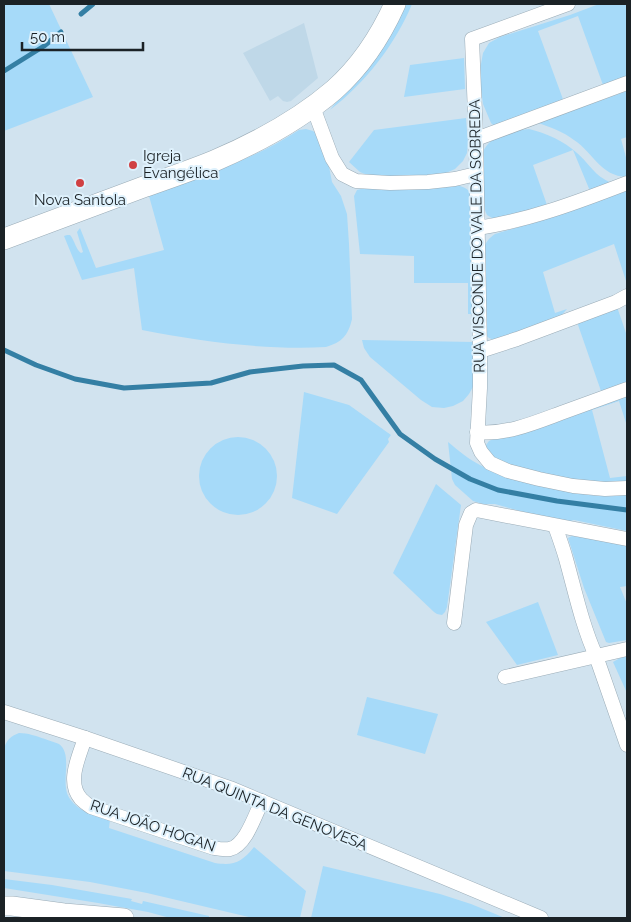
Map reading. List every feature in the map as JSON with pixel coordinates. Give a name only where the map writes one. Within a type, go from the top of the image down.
[{"type":"main road","points":[[4,239],[214,161],[260,140],[292,121],[335,89],[356,66],[375,41],[395,4]]},
{"type":"main road","points":[[4,906],[64,914],[124,918]]},
{"type":"street","name":"RUA VISCONDE DO VALE DA SOBREDA","points":[[477,432],[480,395],[480,351],[472,39],[568,4]]},
{"type":"street","points":[[476,139],[627,83]]},
{"type":"street","points":[[313,107],[332,158],[342,174],[356,181],[390,184],[428,182],[476,174]]},
{"type":"street","points":[[478,228],[533,217],[627,183]]},
{"type":"street","points":[[480,351],[616,302],[627,296]]},
{"type":"street","points":[[627,389],[507,431],[490,434],[477,432],[477,443],[481,452],[490,462],[508,471],[573,486],[605,489],[627,488]]},
{"type":"street","points":[[454,623],[466,525],[471,513],[476,510],[627,539]]},
{"type":"street","points":[[555,526],[566,558],[582,618],[627,745]]},
{"type":"street","points":[[505,678],[627,649]]},
{"type":"street","name":"RUA QUINTA DA GENOVESA","points":[[4,712],[230,788],[541,918]]},
{"type":"street","name":"RUA JOÃO HOGAN","points":[[85,738],[75,771],[74,782],[76,792],[91,807],[222,850],[231,849],[239,844],[245,836],[262,801]]},
{"type":"shaded area","points":[[4,4],[49,4],[93,97],[4,131]]},
{"type":"shaded area","points":[[406,4],[412,4],[397,34],[378,62],[355,88],[330,110],[392,32]]},
{"type":"shaded area","points":[[599,4],[627,4],[627,78],[603,85],[578,16],[538,31],[564,102],[496,126],[493,125],[483,104],[479,75],[483,53],[489,43],[500,37]]},
{"type":"shaded area","points":[[304,23],[318,78],[291,101],[283,101],[278,96],[270,101],[243,53]]},
{"type":"shaded area","points":[[464,58],[465,89],[404,97],[410,65]]},
{"type":"shaded area","points":[[627,91],[627,137],[621,139],[627,161],[627,177],[610,173],[570,137],[538,123]]},
{"type":"shaded area","points":[[466,118],[467,153],[463,161],[455,169],[446,173],[422,177],[372,177],[360,172],[349,162],[374,130]]},
{"type":"shaded area","points":[[306,129],[318,135],[326,151],[332,182],[341,196],[347,214],[352,319],[344,338],[326,347],[303,348],[211,341],[142,330],[134,268],[82,280],[64,236],[70,235],[78,250],[81,253],[83,252],[77,232],[80,228],[96,268],[164,250],[149,196],[245,159],[299,130]]},
{"type":"shaded area","points":[[529,129],[561,141],[572,149],[582,157],[596,173],[612,183],[590,191],[573,150],[533,165],[547,205],[498,219],[487,215],[483,198],[483,153],[495,138]]},
{"type":"shaded area","points":[[454,185],[464,188],[472,195],[474,314],[468,314],[468,283],[414,283],[414,256],[360,254],[354,196],[357,190],[365,188]]},
{"type":"shaded area","points":[[627,187],[627,284],[614,244],[543,272],[555,313],[567,309],[559,318],[496,340],[487,336],[485,334],[484,247],[487,241],[495,234],[529,224]]},
{"type":"shaded area","points":[[616,304],[627,336],[627,382],[601,391],[577,322]]},
{"type":"shaded area","points":[[362,340],[474,342],[474,385],[463,401],[444,408],[432,407],[370,357],[364,348]]},
{"type":"shaded area","points":[[304,392],[349,405],[391,435],[388,439],[389,442],[337,514],[292,498]]},
{"type":"shaded area","points":[[627,393],[627,426],[619,401],[592,410],[610,478],[627,476],[627,482],[608,484],[544,474],[496,459],[487,450],[486,445],[495,438]]},
{"type":"shaded area","points":[[238,437],[253,440],[265,449],[274,461],[277,476],[274,491],[265,503],[253,512],[238,515],[223,512],[211,503],[202,491],[199,476],[202,461],[211,449],[223,440]]},
{"type":"shaded area","points":[[448,442],[476,463],[516,479],[590,495],[618,496],[627,494],[627,531],[574,520],[563,523],[495,504],[483,504],[473,501],[455,485],[452,479]]},
{"type":"shaded area","points":[[436,484],[461,505],[447,607],[442,615],[434,612],[393,573]]},
{"type":"shaded area","points":[[572,536],[627,544],[627,586],[620,587],[627,604],[627,640],[606,642],[584,588],[568,538]]},
{"type":"shaded area","points":[[538,602],[558,655],[517,665],[486,622]]},
{"type":"shaded area","points":[[627,654],[627,693],[613,662]]},
{"type":"shaded area","points":[[367,697],[438,714],[425,754],[357,735]]},
{"type":"shaded area","points":[[19,733],[32,735],[59,744],[66,755],[66,786],[70,799],[83,810],[110,820],[109,828],[215,863],[227,864],[237,862],[254,847],[306,891],[300,918],[253,918],[147,893],[90,882],[4,871],[4,749],[9,739]]},
{"type":"shaded area","points":[[323,866],[440,894],[505,918],[311,918]]},
{"type":"shaded area","points":[[4,879],[132,899],[131,901],[142,904],[143,901],[209,916],[209,918],[170,918],[148,912],[4,888]]},
{"type":"waterway","points":[[81,14],[93,4]]},
{"type":"waterway","points":[[4,71],[44,46],[61,32]]},
{"type":"waterway","points":[[4,350],[36,365],[75,379],[124,388],[211,383],[250,372],[303,366],[334,365],[361,380],[400,434],[435,459],[470,479],[498,490],[557,501],[627,510]]},
{"type":"place","name":"Igreja Evangélica","points":[[133,165]]},
{"type":"place","name":"Nova Santola","points":[[80,183]]}]
